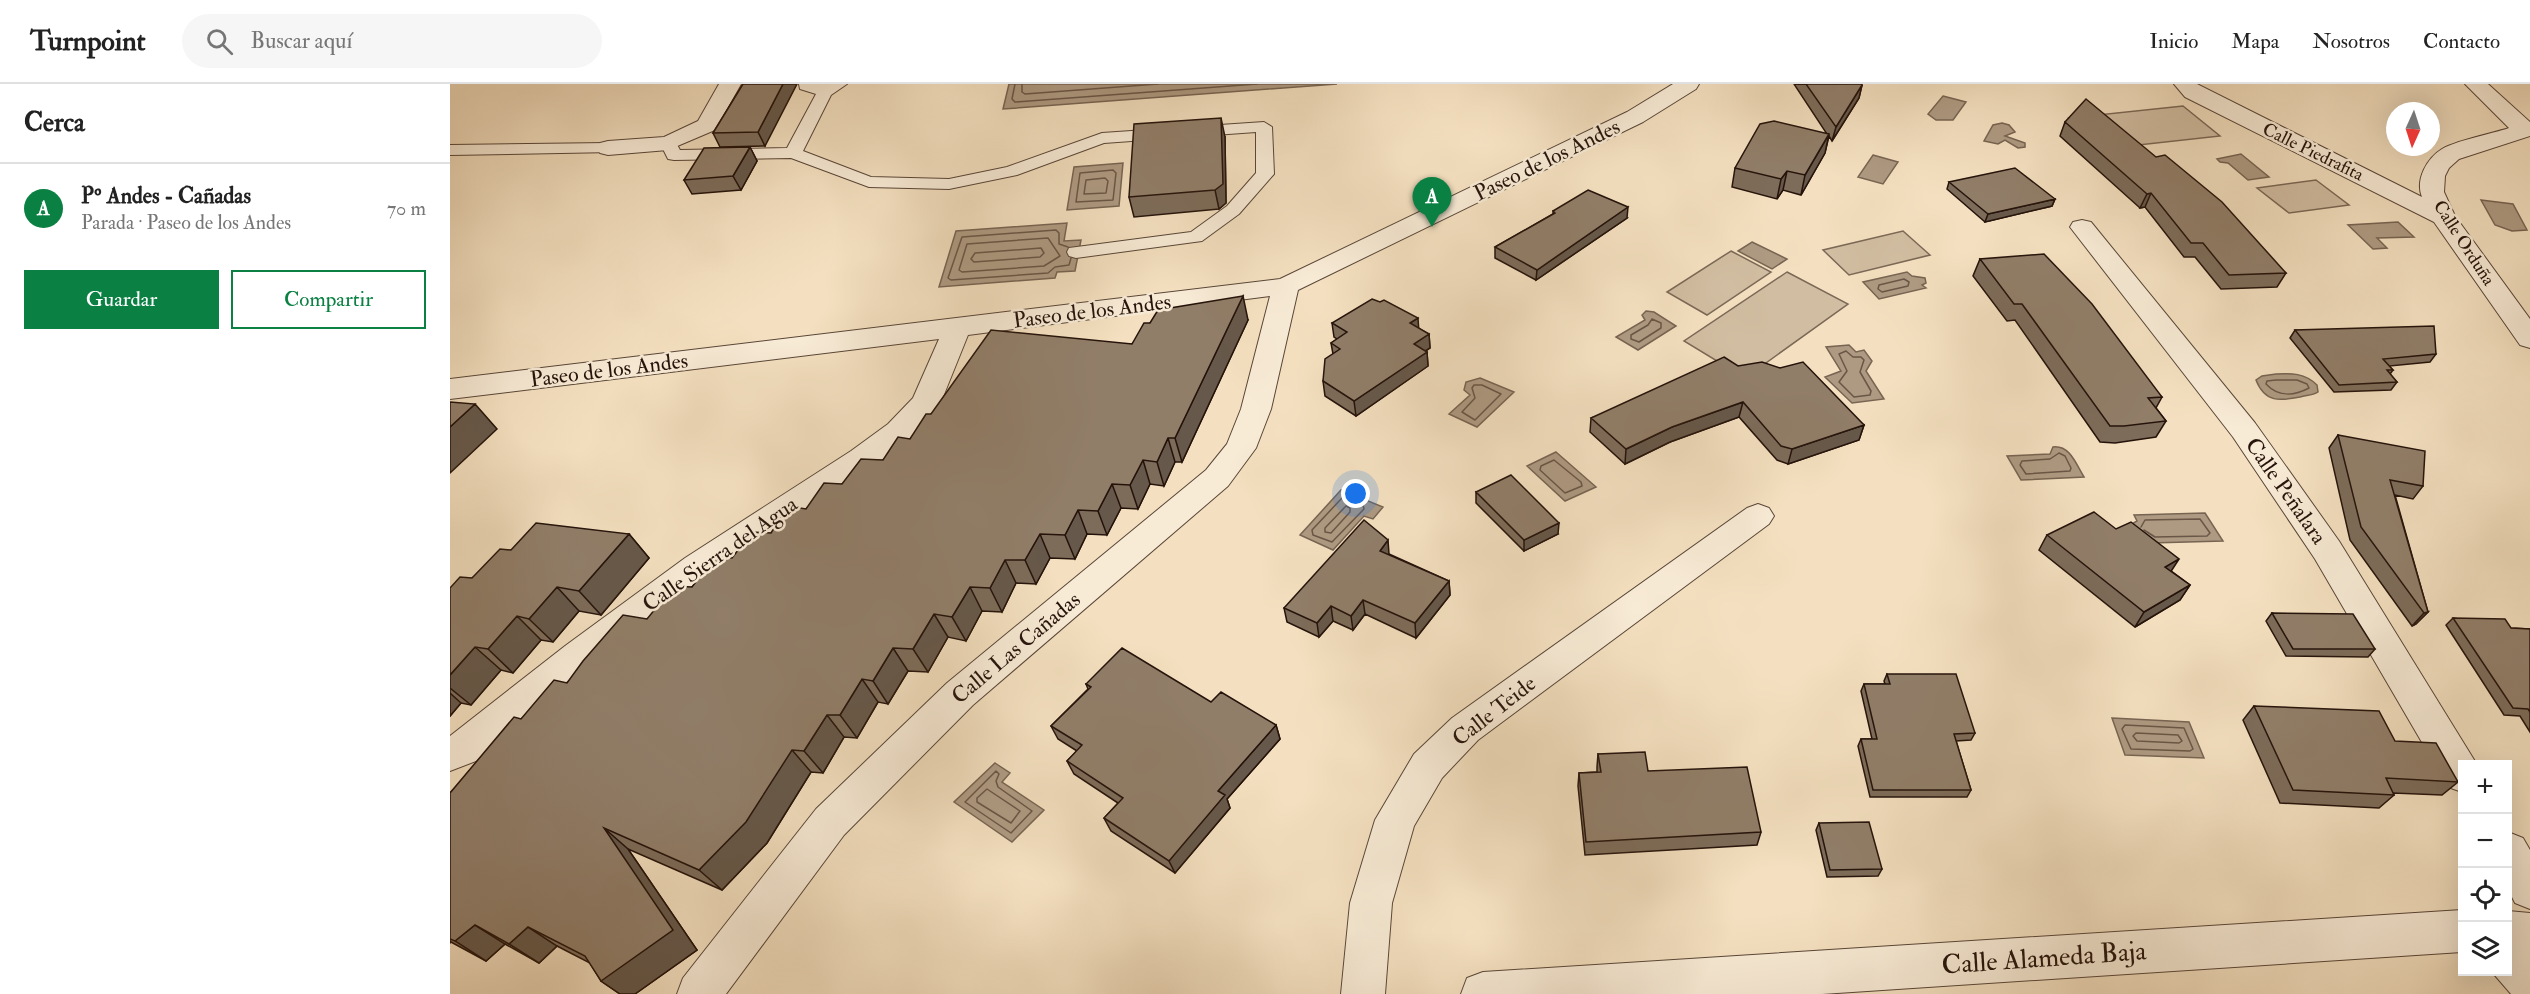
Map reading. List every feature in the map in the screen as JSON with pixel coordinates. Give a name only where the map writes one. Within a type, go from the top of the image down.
[{"type":"street","points":[[608,148],[668,143],[707,124],[730,84]]},
{"type":"street","name":"Paseo de los Andes","points":[[450,389],[1286,286],[1635,117],[1688,84]]},
{"type":"street","name":"Calle Piedrafita","points":[[2185,84],[2193,92],[2443,217]]},
{"type":"street","points":[[2476,84],[2527,130]]},
{"type":"street","name":"Calle Orduña","points":[[2527,130],[2451,153],[2439,164],[2433,176],[2432,192],[2443,217],[2530,339]]},
{"type":"street","name":"Calle Peñalara","points":[[2082,227],[2161,322],[2244,430],[2327,550],[2458,767]]},
{"type":"street","name":"Calle Las Cañadas","points":[[699,994],[830,822],[960,694],[1217,478],[1241,448],[1256,409],[1286,286]]},
{"type":"street","name":"Calle Sierra del Agua","points":[[450,754],[462,749],[578,656],[697,567],[862,459],[900,431],[926,402],[957,328]]},
{"type":"street","name":"Calle Teide","points":[[1363,994],[1371,903],[1395,820],[1428,766],[1465,729],[1758,516]]},
{"type":"street","points":[[2512,858],[2530,889]]},
{"type":"street","name":"Calle Alameda Baja","points":[[1483,994],[2458,931]]},
{"type":"street","points":[[2512,932],[2530,934]]},
{"type":"street","points":[[2512,962],[2530,982]]},
{"type":"lane","points":[[793,153],[832,88],[805,86]]},
{"type":"lane","points":[[668,143],[674,155],[793,153],[869,182],[949,184],[1011,171],[1102,138],[1264,128],[1265,174],[1233,210],[1196,237],[1076,252]]},
{"type":"lane","points":[[450,150],[608,148]]},
{"type":"shaded area","points":[[2183,106],[2220,136],[2102,149],[2069,118]]},
{"type":"shaded area","points":[[2316,180],[2349,205],[2289,213],[2257,188]]},
{"type":"shaded area","points":[[1903,231],[1930,255],[1849,275],[1823,250]]},
{"type":"shaded area","points":[[1731,251],[1771,272],[1707,315],[1667,292]]},
{"type":"shaded area","points":[[1787,272],[1848,304],[1745,378],[1684,341]]},
{"type":"water","points":[[1009,84],[1337,84],[1003,109]]},
{"type":"water","points":[[1943,96],[1966,102],[1953,120],[1936,120],[1928,114]]},
{"type":"water","points":[[2002,123],[2009,125],[2015,132],[2005,136],[2025,143],[2025,147],[2018,148],[2005,140],[1998,144],[1984,141],[1993,125]]},
{"type":"water","points":[[2241,154],[2269,177],[2248,180],[2228,163],[2217,159]]},
{"type":"water","points":[[1873,155],[1898,162],[1883,184],[1858,177]]},
{"type":"water","points":[[1123,163],[1119,206],[1067,210],[1074,167]]},
{"type":"water","points":[[2481,200],[2513,204],[2527,230],[2512,231],[2495,225]]},
{"type":"water","points":[[2398,222],[2414,237],[2377,238],[2387,248],[2373,249],[2348,225]]},
{"type":"water","points":[[1067,223],[1064,241],[1081,240],[1075,271],[1057,272],[1055,278],[939,287],[956,231]]},
{"type":"water","points":[[1752,242],[1787,259],[1772,269],[1738,251]]},
{"type":"water","points":[[1907,272],[1912,276],[1925,278],[1926,283],[1922,285],[1926,288],[1879,299],[1863,282]]},
{"type":"water","points":[[1646,311],[1654,312],[1676,326],[1638,350],[1616,337],[1645,320],[1642,315]]},
{"type":"water","points":[[1849,345],[1856,352],[1864,350],[1872,361],[1866,371],[1884,399],[1852,403],[1825,377],[1841,371],[1826,347]]},
{"type":"water","points":[[2292,374],[2308,378],[2317,385],[2318,392],[2286,399],[2269,397],[2256,380],[2262,376]]},
{"type":"water","points":[[1480,378],[1514,392],[1477,427],[1449,414],[1470,395],[1464,390],[1466,382]]},
{"type":"water","points":[[2053,447],[2059,447],[2068,452],[2084,477],[2021,480],[2007,456],[2050,454]]},
{"type":"water","points":[[1556,452],[1596,487],[1565,501],[1527,466]]},
{"type":"water","points":[[1341,490],[1383,507],[1373,519],[1364,516],[1333,550],[1300,535]]},
{"type":"water","points":[[2205,513],[2223,541],[2151,543],[2130,525],[2137,521],[2134,515]]},
{"type":"water","points":[[2112,718],[2189,722],[2204,758],[2125,755]]},
{"type":"water","points":[[995,763],[1010,773],[1002,782],[1044,810],[1012,842],[954,802]]},
{"type":"building","points":[[743,84],[783,84],[758,132],[713,133]]},
{"type":"building","points":[[1806,84],[1861,84],[1862,85],[1836,127]]},
{"type":"building","points":[[2086,99],[2156,157],[2165,155],[2222,202],[2286,273],[2229,275],[2203,243],[2191,243],[2151,193],[2147,194],[2065,122]]},
{"type":"building","points":[[1221,118],[1223,184],[1215,190],[1129,197],[1134,124]]},
{"type":"building","points":[[1774,121],[1829,134],[1805,175],[1787,171],[1781,179],[1735,168],[1760,124]]},
{"type":"building","points":[[750,147],[733,176],[684,180],[704,148]]},
{"type":"building","points":[[2015,168],[2055,199],[1988,214],[1949,182]]},
{"type":"building","points":[[1588,190],[1628,207],[1537,270],[1495,247],[1555,213],[1553,211]]},
{"type":"building","points":[[2044,254],[2092,304],[2162,397],[2148,398],[2166,421],[2110,426],[2022,304],[2014,304],[1980,259]]},
{"type":"building","points":[[1243,296],[1175,438],[1168,438],[1157,462],[1143,460],[1130,485],[1112,484],[1098,511],[1078,510],[1065,535],[1040,534],[1025,560],[1005,560],[990,588],[970,587],[952,617],[934,614],[913,649],[893,648],[873,681],[862,679],[840,715],[827,715],[804,751],[792,750],[746,822],[699,870],[604,828],[673,930],[601,981],[585,956],[528,927],[509,944],[475,925],[455,941],[450,939],[450,793],[514,717],[521,719],[554,680],[567,683],[623,615],[647,619],[674,586],[692,587],[715,557],[732,558],[752,532],[771,533],[788,506],[806,509],[824,483],[842,484],[861,459],[883,460],[898,437],[910,439],[926,414],[931,414],[991,330],[1132,344],[1144,323],[1150,323],[1158,310]]},
{"type":"building","points":[[1372,299],[1380,302],[1384,300],[1418,318],[1410,323],[1429,334],[1414,344],[1427,352],[1354,401],[1323,381],[1325,359],[1340,349],[1331,343],[1347,332],[1332,323]]},
{"type":"building","points":[[2434,326],[2436,354],[2383,359],[2393,370],[2387,370],[2397,382],[2339,385],[2295,330]]},
{"type":"building","points":[[1724,357],[1738,366],[1762,362],[1780,368],[1803,362],[1864,425],[1792,449],[1781,446],[1743,402],[1672,427],[1626,449],[1591,418]]},
{"type":"building","points":[[450,402],[475,404],[450,427]]},
{"type":"building","points":[[2338,435],[2425,451],[2423,486],[2390,480],[2428,612],[2424,613],[2361,527]]},
{"type":"building","points":[[1511,475],[1559,523],[1524,540],[1476,492]]},
{"type":"building","points":[[2094,512],[2116,529],[2131,522],[2179,559],[2165,567],[2190,585],[2144,612],[2047,535]]},
{"type":"building","points":[[1364,520],[1388,540],[1380,551],[1449,581],[1415,623],[1363,600],[1351,616],[1331,606],[1317,623],[1284,608]]},
{"type":"building","points":[[536,523],[629,534],[579,591],[557,587],[529,619],[517,616],[488,649],[475,647],[450,675],[450,588],[460,577],[472,578],[500,549],[511,550]]},
{"type":"building","points":[[2272,613],[2353,614],[2375,649],[2293,649]]},
{"type":"building","points":[[2453,618],[2505,619],[2511,628],[2530,629],[2530,712],[2528,709],[2513,708]]},
{"type":"building","points":[[1122,648],[1211,702],[1221,692],[1276,725],[1218,791],[1225,795],[1169,861],[1104,818],[1123,798],[1067,761],[1082,745],[1051,726],[1091,687],[1086,684]]},
{"type":"building","points":[[1887,674],[1956,674],[1975,733],[1954,734],[1971,790],[1873,790],[1861,739],[1877,739],[1864,684],[1890,684]]},
{"type":"building","points":[[2254,706],[2379,711],[2395,741],[2436,743],[2458,782],[2386,778],[2394,795],[2293,790]]},
{"type":"building","points":[[1645,752],[1648,771],[1747,767],[1761,832],[1586,842],[1579,773],[1601,772],[1598,754]]},
{"type":"building","points":[[1869,822],[1882,869],[1830,870],[1819,823]]},
{"type":"place","name":"Pº Andes - Cañadas","points":[[1432,227]]}]
